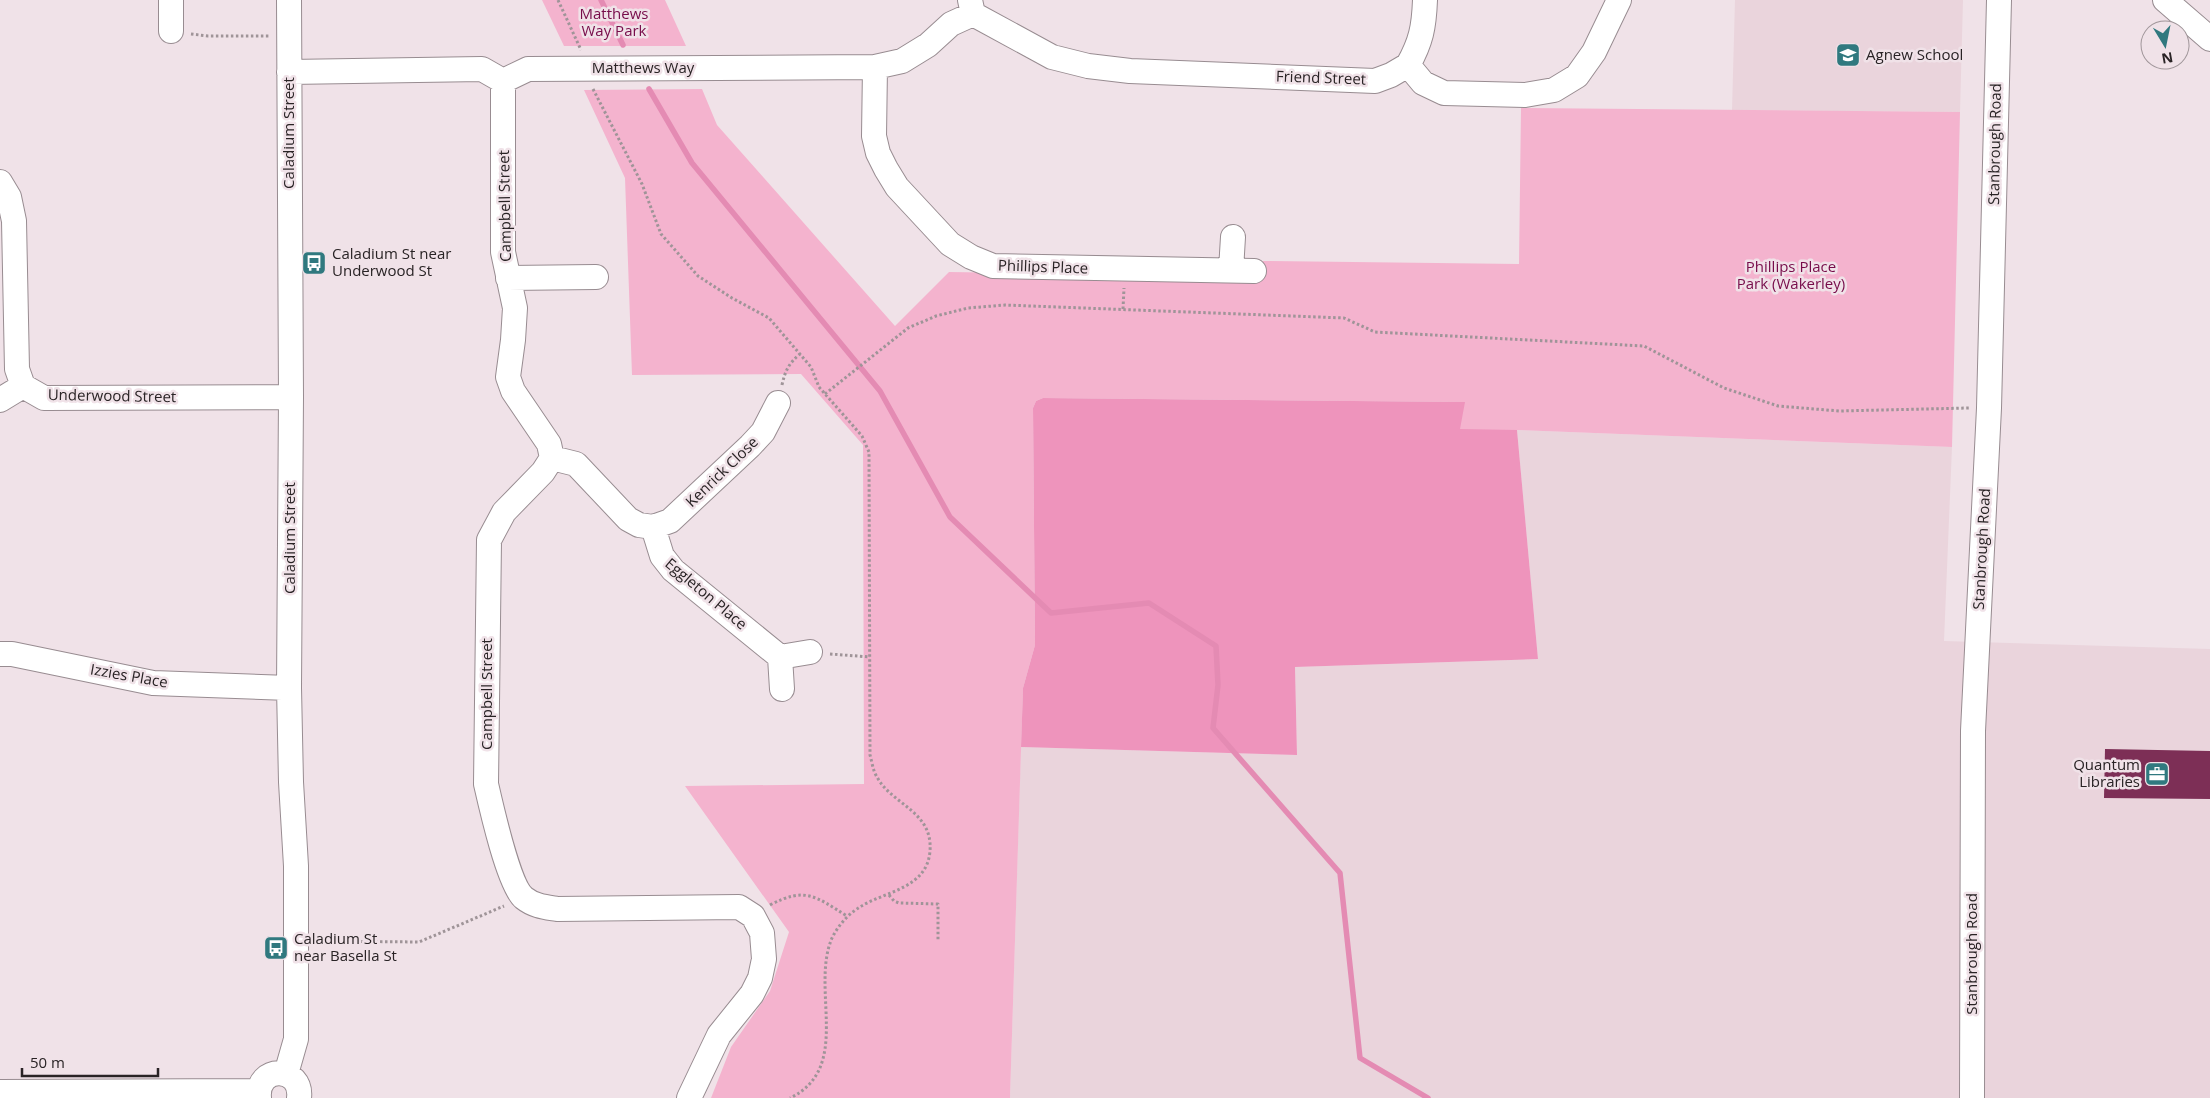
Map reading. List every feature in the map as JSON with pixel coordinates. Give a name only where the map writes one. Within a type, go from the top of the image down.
[{"type":"street","points":[[171,0],[171,31]]},
{"type":"street","name":"Caladium Street","points":[[286,1074],[296,1039],[296,866],[291,782],[289,688],[291,397],[289,0]]},
{"type":"street","points":[[1425,0],[1424,22],[1419,45],[1408,65],[1423,84],[1444,93],[1525,95],[1554,90],[1577,76],[1594,52],[1619,0]]},
{"type":"street","name":"Stanbrough Road","points":[[1972,1098],[1973,731],[1990,408],[1999,0]]},
{"type":"street","points":[[2165,0],[2210,39]]},
{"type":"street","name":"Matthews Way","points":[[503,81],[528,69],[875,67],[902,61],[928,45],[971,7]]},
{"type":"street","name":"Friend Street","points":[[971,7],[1052,57],[1088,66],[1130,71],[1375,80],[1391,75],[1408,65]]},
{"type":"street","name":"Phillips Place","points":[[875,67],[874,136],[878,153],[886,169],[897,187],[950,244],[971,257],[993,266],[1254,271]]},
{"type":"street","points":[[289,72],[482,68],[503,81]]},
{"type":"street","name":"Campbell Street","points":[[503,81],[503,252],[515,308],[508,377],[514,391],[549,444],[552,458],[543,472],[504,512],[489,540],[486,784],[514,881],[523,897]]},
{"type":"street","points":[[0,182],[9,197],[14,221],[17,369],[24,386],[0,400]]},
{"type":"street","points":[[1231,270],[1233,237]]},
{"type":"street","points":[[508,278],[596,276]]},
{"type":"street","name":"Underwood Street","points":[[24,386],[44,398],[291,397]]},
{"type":"street","name":"Kenrick Close","points":[[652,527],[670,521],[750,446],[763,432],[778,403]]},
{"type":"street","points":[[552,458],[576,464],[628,519],[639,525],[652,527]]},
{"type":"street","name":"Eggleton Place","points":[[652,527],[662,556],[673,570],[780,657]]},
{"type":"street","points":[[782,689],[780,657],[810,652]]},
{"type":"street","name":"Izzies Place","points":[[0,654],[12,654],[153,683],[289,688]]},
{"type":"street","points":[[523,897],[537,906],[557,909],[739,907],[753,916],[762,933],[764,959],[760,978],[752,994],[719,1035],[689,1098]]},
{"type":"street","points":[[0,1092],[259,1095],[266,1077],[272,1074],[286,1074],[296,1082],[300,1092],[299,1098]]},
{"type":"path","points":[[558,0],[589,68],[591,84],[642,184],[661,234],[698,276],[769,318],[811,367],[819,387],[862,436],[869,452],[870,755],[877,777],[890,793],[922,821],[929,836],[930,851],[927,867],[914,880],[890,895],[861,906],[847,916],[832,939],[826,966],[825,1055],[818,1073],[802,1092],[790,1098]]},
{"type":"path","points":[[171,31],[208,36],[289,36]]},
{"type":"path","points":[[825,394],[908,328],[936,316],[968,308],[1005,305],[1344,318],[1375,332],[1644,346],[1724,388],[1778,406],[1839,411],[1942,407],[1990,408]]},
{"type":"path","points":[[778,403],[785,372],[792,361],[800,354]]},
{"type":"path","points":[[810,652],[870,657]]},
{"type":"path","points":[[753,916],[787,896],[799,894],[816,897],[847,916]]},
{"type":"path","points":[[890,895],[894,901],[899,903],[938,904],[938,940]]},
{"type":"path","points":[[314,941],[419,942],[523,897]]},
{"type":"shaded area","name":"Agnew School","points":[[1735,0],[1963,0],[1960,112],[1732,110]]},
{"type":"shaded area","points":[[1043,398],[1465,402],[1460,429],[1517,430],[1538,659],[1295,667],[1297,755],[1021,747],[1023,688],[1035,645],[1033,408],[1036,401]]},
{"type":"shaded area","points":[[1517,430],[1952,447],[1944,641],[2210,649],[2210,1098],[1010,1098],[1021,747],[1297,755],[1295,667],[1538,659]]},
{"type":"green space","name":"Matthews Way Park","points":[[542,0],[665,0],[686,46],[564,46]]},
{"type":"green space","name":"Phillips Place Park (Wakerley)","points":[[702,89],[717,125],[895,326],[949,272],[1262,277],[1263,261],[1519,264],[1521,108],[1960,112],[1952,447],[1517,430],[1459,430],[1464,402],[1043,398],[1036,401],[1033,408],[1035,645],[1023,688],[1010,1098],[711,1098],[731,1047],[770,991],[789,932],[685,786],[864,784],[863,445],[801,374],[632,375],[625,178],[584,90]]},
{"type":"building","name":"Quantum Libraries","points":[[2105,749],[2210,751],[2210,799],[2104,798]]},
{"type":"waterway","points":[[601,0],[623,45]]},
{"type":"waterway","points":[[649,89],[692,163],[880,391],[950,517],[1051,613],[1149,603],[1216,646],[1218,685],[1213,728],[1340,873],[1360,1058],[1428,1098]]},
{"type":"place","name":"Agnew School","points":[[1848,55]]},
{"type":"place","name":"Caladium St near Underwood St","points":[[314,263]]},
{"type":"place","name":"Quantum Libraries","points":[[2157,774]]},
{"type":"place","name":"Caladium St near Basella St","points":[[276,948]]}]
